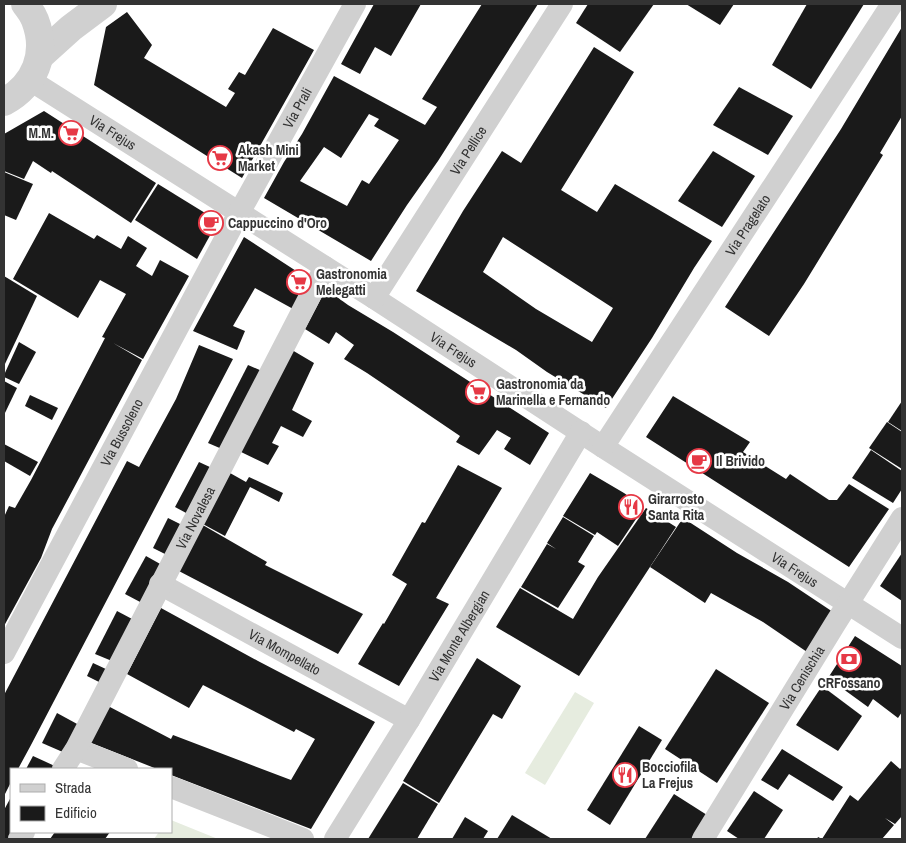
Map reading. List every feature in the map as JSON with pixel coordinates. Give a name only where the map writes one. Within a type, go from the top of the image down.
[{"type":"street","points":[[25,4],[34,19],[40,36],[35,68]]},
{"type":"street","points":[[4,102],[16,96],[35,68],[71,28],[103,4]]},
{"type":"street","name":"Via Prali","points":[[240,213],[355,4]]},
{"type":"street","name":"Via Pellice","points":[[374,298],[562,4]]},
{"type":"street","name":"Via Pragelato","points":[[603,447],[892,4]]},
{"type":"street","name":"Via Frejus","points":[[35,68],[240,213],[902,638]]},
{"type":"street","name":"Via Bussoleno","points":[[4,652],[240,213]]},
{"type":"street","name":"Via Novalesa","points":[[64,768],[76,749],[325,267]]},
{"type":"street","name":"Via Monte Albergian","points":[[335,839],[409,720],[581,432]]},
{"type":"street","name":"Via Cenischia","points":[[703,839],[902,518]]},
{"type":"street","name":"Via Mompellato","points":[[160,584],[409,720]]},
{"type":"street","points":[[76,749],[124,768]]},
{"type":"street","points":[[172,787],[303,839]]},
{"type":"shaded area","points":[[575,692],[594,703],[545,785],[525,773]]},
{"type":"shaded area","points":[[172,820],[218,839],[154,839],[158,833],[172,833]]},
{"type":"building","points":[[374,4],[421,4],[391,56],[375,47],[360,74],[341,64]]},
{"type":"building","points":[[482,4],[538,4],[438,161],[371,261],[264,198],[334,76],[425,125],[437,107],[422,99]],"holes":[[[369,114],[379,119],[374,126],[399,140],[369,184],[362,180],[347,206],[300,181],[324,147],[341,158]]]},
{"type":"building","points":[[588,4],[654,4],[620,52],[576,23]]},
{"type":"building","points":[[686,4],[734,4],[720,25]]},
{"type":"building","points":[[807,4],[864,4],[811,89],[772,65]]},
{"type":"building","points":[[127,12],[152,45],[144,58],[226,107],[235,93],[228,89],[239,72],[245,75],[273,28],[314,50],[242,178],[94,85],[106,27]]},
{"type":"building","points":[[902,27],[902,116],[880,153],[883,155],[804,284],[769,336],[725,307],[841,129]]},
{"type":"building","points":[[594,47],[634,72],[561,190],[597,212],[615,184],[712,241],[606,408],[547,372],[516,350],[416,291],[463,211],[502,151],[521,163]],"holes":[[[503,237],[613,308],[592,342],[536,309],[483,272]]]},
{"type":"building","points":[[739,87],[793,116],[768,155],[713,125]]},
{"type":"building","points":[[44,111],[156,183],[131,223],[52,171],[51,173],[33,161],[24,179],[4,171],[4,134]]},
{"type":"building","points":[[713,151],[755,176],[722,227],[678,201]]},
{"type":"building","points":[[4,172],[33,184],[16,220],[4,215]]},
{"type":"building","points":[[158,184],[218,221],[197,259],[135,220]]},
{"type":"building","points":[[49,213],[94,239],[97,235],[121,249],[128,236],[147,248],[136,266],[152,276],[160,260],[189,276],[143,359],[113,343],[142,360],[52,529],[41,558],[4,626],[4,517],[9,506],[15,508],[31,480],[105,338],[102,337],[126,294],[100,280],[78,318],[13,279]]},
{"type":"building","points":[[244,237],[310,280],[295,310],[255,288],[233,326],[245,331],[237,350],[193,331]]},
{"type":"building","points":[[4,276],[37,296],[4,366]]},
{"type":"building","points":[[326,289],[348,305],[549,433],[530,465],[504,449],[511,438],[497,430],[479,455],[456,442],[460,436],[344,359],[354,345],[336,332],[329,344],[305,329]]},
{"type":"building","points":[[19,342],[36,352],[19,384],[4,377],[4,375]]},
{"type":"building","points":[[199,345],[233,359],[19,768],[10,768],[10,784],[4,796],[4,695],[127,461],[139,467],[176,399]]},
{"type":"building","points":[[292,350],[314,363],[292,410],[312,421],[303,437],[281,426],[272,443],[279,446],[268,465],[239,451]]},
{"type":"building","points":[[248,365],[262,371],[222,449],[208,443]]},
{"type":"building","points":[[4,381],[17,388],[4,415]]},
{"type":"building","points":[[30,395],[58,408],[52,420],[25,406]]},
{"type":"building","points":[[673,396],[750,442],[743,452],[786,479],[790,474],[829,500],[837,500],[849,484],[889,509],[849,567],[646,437]]},
{"type":"building","points":[[902,401],[902,431],[888,422]]},
{"type":"building","points":[[887,422],[902,432],[902,469],[869,448]]},
{"type":"building","points":[[4,444],[38,462],[30,476],[4,461]]},
{"type":"building","points":[[871,450],[902,471],[902,489],[893,503],[852,478]]},
{"type":"building","points":[[199,462],[212,468],[188,514],[175,507]]},
{"type":"building","points":[[458,465],[502,488],[436,598],[449,604],[399,686],[358,664],[407,584],[392,575],[422,522],[425,523]]},
{"type":"building","points":[[230,473],[246,482],[249,477],[283,493],[279,502],[250,487],[225,536],[201,523]]},
{"type":"building","points":[[590,473],[644,507],[618,546],[597,532],[595,535],[563,516]]},
{"type":"building","points":[[646,508],[676,527],[579,676],[496,627],[520,588],[573,619],[598,577]]},
{"type":"building","points":[[563,517],[594,536],[578,562],[585,566],[558,608],[521,587],[547,544],[556,549],[547,543]]},
{"type":"building","points":[[168,518],[182,525],[167,555],[153,548]]},
{"type":"building","points":[[683,518],[737,553],[788,582],[836,614],[810,654],[763,622],[711,593],[705,603],[650,567]]},
{"type":"building","points":[[201,524],[267,562],[265,565],[363,614],[338,654],[175,569]]},
{"type":"building","points":[[902,553],[902,601],[880,586]]},
{"type":"building","points":[[146,556],[162,565],[142,603],[125,594]]},
{"type":"building","points":[[161,608],[375,722],[311,829],[172,775],[172,768],[154,768],[89,742],[108,706],[171,739],[173,735],[291,780],[315,739],[296,729],[294,732],[203,685],[189,708],[127,674]]},
{"type":"building","points":[[117,611],[134,620],[112,661],[95,654]]},
{"type":"building","points":[[855,636],[902,666],[902,712],[898,718],[873,699],[868,707],[828,678]]},
{"type":"building","points":[[477,658],[521,686],[502,719],[493,714],[439,803],[403,781]]},
{"type":"building","points":[[93,663],[108,670],[101,683],[87,676]]},
{"type":"building","points":[[716,669],[769,703],[717,783],[665,749]]},
{"type":"building","points":[[822,686],[862,716],[838,751],[796,725]]},
{"type":"building","points":[[57,713],[79,725],[65,753],[42,743]]},
{"type":"building","name":"Bocciofila La Frejus","points":[[639,726],[662,740],[610,825],[587,810]]},
{"type":"building","points":[[782,749],[843,787],[833,801],[789,774],[778,790],[761,780]]},
{"type":"building","points":[[33,756],[57,767],[56,768],[27,768]]},
{"type":"building","points":[[891,761],[900,769],[902,767],[902,816],[895,824],[885,818],[894,825],[882,839],[822,839],[850,795],[858,801]]},
{"type":"building","points":[[403,783],[438,804],[417,839],[368,839]]},
{"type":"building","points":[[754,791],[783,810],[764,839],[739,839],[727,831]]},
{"type":"building","points":[[674,794],[707,815],[691,839],[645,839]]},
{"type":"building","points":[[10,799],[11,839],[4,839],[4,810]]},
{"type":"building","points":[[512,815],[552,839],[497,839]]},
{"type":"building","points":[[465,817],[488,831],[483,839],[452,839]]},
{"type":"building","points":[[54,833],[109,833],[105,839],[50,839]]},
{"type":"place","name":"M.M.","points":[[71,133]]},
{"type":"place","name":"Akash Mini Market","points":[[220,158]]},
{"type":"place","name":"Cappuccino d'Oro","points":[[211,223]]},
{"type":"place","name":"Gastronomia Melegatti","points":[[299,282]]},
{"type":"place","name":"Gastronomia da Marinella e Fernando","points":[[478,392]]},
{"type":"place","name":"Il Brivido","points":[[699,461]]},
{"type":"place","name":"Girarrosto Santa Rita","points":[[631,507]]},
{"type":"place","name":"CRFossano","points":[[849,659]]},
{"type":"place","name":"Bocciofila La Frejus","points":[[625,775]]}]
